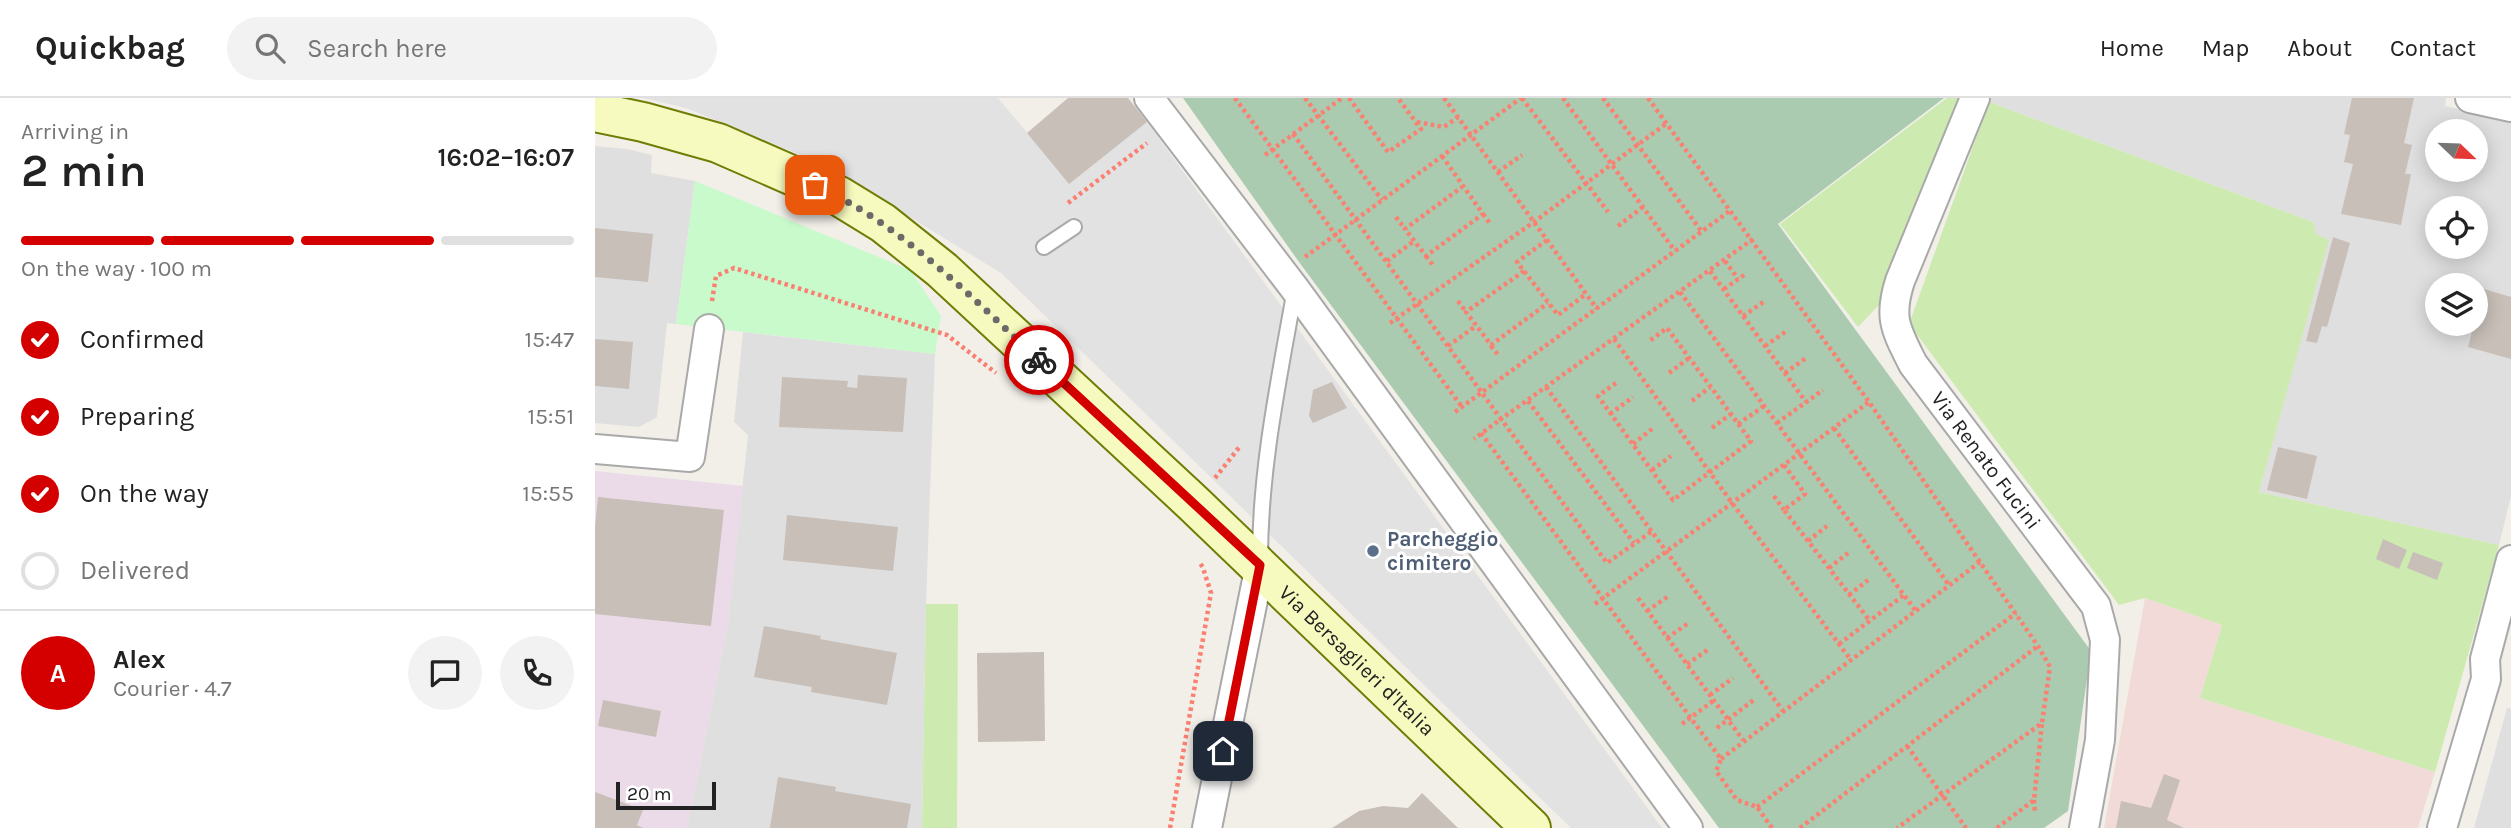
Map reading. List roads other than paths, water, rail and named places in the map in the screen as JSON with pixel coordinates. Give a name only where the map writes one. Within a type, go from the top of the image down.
[{"type":"street","points":[[1149,98],[1295,289],[1688,828]]},
{"type":"street","name":"Via Renato Fucini","points":[[1975,98],[1900,281],[1893,302],[1893,317],[1913,363],[2096,606],[2105,640],[2100,740],[2084,828]]},
{"type":"street","points":[[2470,98],[2511,107]]},
{"type":"street","name":"Via Bersaglieri d'Italia","points":[[595,113],[643,122],[717,143],[839,196],[883,223],[942,270],[1260,565],[1531,828]]},
{"type":"street","points":[[595,449],[690,457],[709,329]]},
{"type":"street","points":[[2442,828],[2498,682],[2485,659],[2511,560]]},
{"type":"street","points":[[1207,828],[1260,565]]},
{"type":"lane","points":[[1044,247],[1075,227]]},
{"type":"lane","points":[[1260,565],[1260,511],[1295,289]]},
{"type":"place","name":"Parcheggio cimitero","points":[[1373,551]]}]
